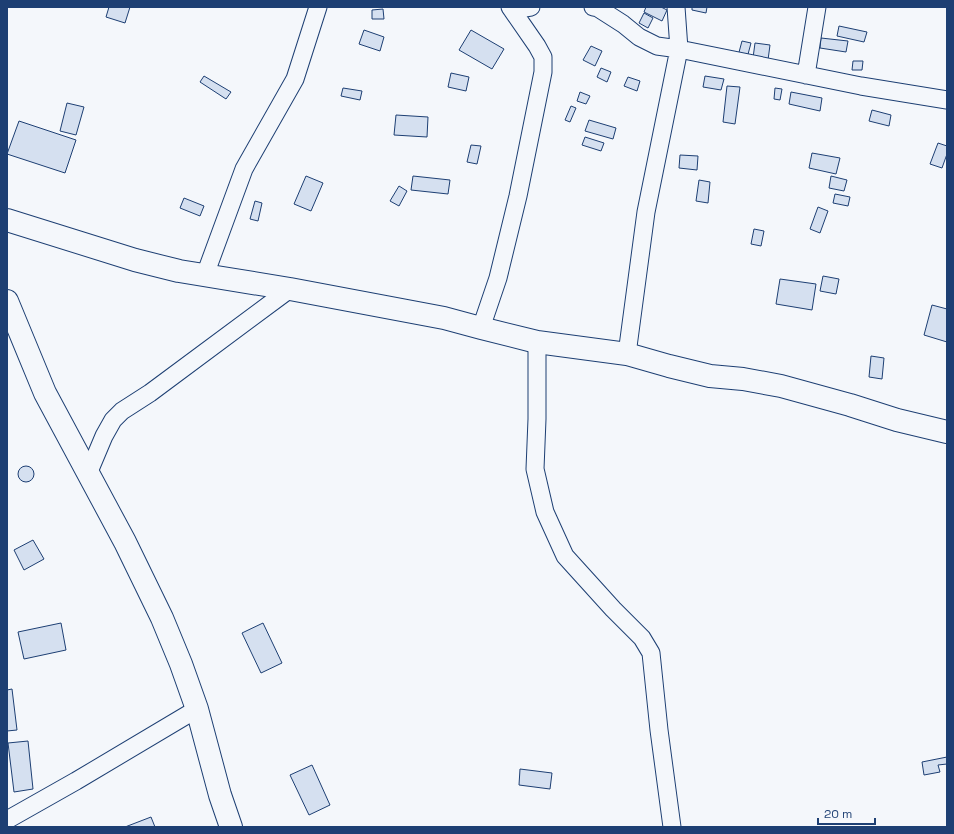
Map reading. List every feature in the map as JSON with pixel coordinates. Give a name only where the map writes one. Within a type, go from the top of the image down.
[{"type":"main road","points":[[7,220],[135,260],[180,271],[290,289],[444,318],[537,342],[626,354],[710,376],[743,379],[781,386],[897,420],[947,432]]},
{"type":"main road","points":[[7,301],[45,393],[125,542],[162,618],[181,664],[197,709],[220,794],[231,827]]},
{"type":"street","points":[[206,275],[244,169],[295,79],[318,7]]},
{"type":"street","points":[[511,8],[531,7]]},
{"type":"street","points":[[593,7],[598,8],[639,37],[657,46],[679,49],[860,86],[947,100]]},
{"type":"street","points":[[626,354],[646,212],[679,49],[676,7]]},
{"type":"street","points":[[806,75],[817,7]]},
{"type":"street","points":[[481,328],[498,278],[518,196],[543,72],[543,57],[538,46],[511,8]]},
{"type":"street","points":[[88,474],[104,436],[113,420],[122,411],[150,393],[290,289]]},
{"type":"street","points":[[537,342],[537,419],[535,469],[544,512],[564,556],[642,638],[650,653],[672,827]]},
{"type":"street","points":[[7,820],[197,709]]},
{"type":"building","points":[[109,7],[130,7],[125,23],[106,17]]},
{"type":"building","points":[[646,7],[661,7],[667,10],[662,21],[644,12]]},
{"type":"building","points":[[692,7],[707,7],[706,13],[692,10]]},
{"type":"building","points":[[383,9],[384,19],[372,19],[372,10]]},
{"type":"building","points":[[644,13],[653,18],[648,28],[639,23]]},
{"type":"building","points":[[839,26],[867,32],[864,42],[837,36]]},
{"type":"building","points":[[364,30],[384,37],[380,51],[359,44]]},
{"type":"building","points":[[471,30],[504,49],[492,69],[459,50]]},
{"type":"building","points":[[821,38],[848,41],[846,52],[820,48]]},
{"type":"building","points":[[742,41],[751,43],[747,58],[738,56]]},
{"type":"building","points":[[755,43],[770,45],[768,60],[753,58]]},
{"type":"building","points":[[591,46],[602,51],[595,66],[583,60]]},
{"type":"building","points":[[853,61],[863,61],[862,70],[852,70]]},
{"type":"building","points":[[601,68],[611,72],[607,82],[597,77]]},
{"type":"building","points":[[451,73],[469,77],[466,91],[448,87]]},
{"type":"building","points":[[204,76],[231,92],[226,99],[200,82]]},
{"type":"building","points":[[705,76],[724,79],[721,90],[703,87]]},
{"type":"building","points":[[628,77],[640,81],[637,91],[624,86]]},
{"type":"building","points":[[727,86],[740,87],[735,124],[723,122]]},
{"type":"building","points":[[343,88],[362,91],[360,100],[341,96]]},
{"type":"building","points":[[775,88],[782,89],[780,100],[774,99]]},
{"type":"building","points":[[580,92],[590,96],[586,104],[577,101]]},
{"type":"building","points":[[791,92],[822,98],[820,111],[789,104]]},
{"type":"building","points":[[67,103],[84,107],[76,135],[60,131]]},
{"type":"building","points":[[571,106],[576,108],[570,122],[565,120]]},
{"type":"building","points":[[872,110],[891,115],[889,126],[869,121]]},
{"type":"building","points":[[396,115],[428,117],[427,137],[394,135]]},
{"type":"building","points":[[589,120],[616,128],[613,139],[585,131]]},
{"type":"building","points":[[19,121],[76,140],[65,173],[7,154]]},
{"type":"building","points":[[585,137],[604,143],[601,151],[582,145]]},
{"type":"building","points":[[938,143],[947,146],[947,154],[942,168],[930,164]]},
{"type":"building","points":[[471,145],[481,146],[477,164],[467,162]]},
{"type":"building","points":[[812,153],[840,158],[836,174],[809,168]]},
{"type":"building","points":[[680,155],[698,156],[697,170],[679,168]]},
{"type":"building","points":[[306,176],[323,183],[311,211],[294,204]]},
{"type":"building","points":[[413,176],[450,180],[448,194],[411,190]]},
{"type":"building","points":[[831,176],[847,180],[844,191],[829,188]]},
{"type":"building","points":[[699,180],[710,182],[708,203],[696,201]]},
{"type":"building","points":[[399,186],[407,191],[399,206],[390,201]]},
{"type":"building","points":[[835,194],[850,197],[848,206],[833,203]]},
{"type":"building","points":[[184,198],[204,206],[200,216],[180,208]]},
{"type":"building","points":[[255,201],[262,203],[258,221],[250,219]]},
{"type":"building","points":[[818,207],[828,211],[820,233],[810,229]]},
{"type":"building","points":[[754,229],[764,231],[761,246],[751,244]]},
{"type":"building","points":[[823,276],[839,279],[836,294],[820,291]]},
{"type":"building","points":[[780,279],[816,284],[812,310],[776,304]]},
{"type":"building","points":[[932,305],[947,309],[947,342],[924,335]]},
{"type":"building","points":[[871,356],[884,358],[882,379],[869,377]]},
{"type":"building","points":[[26,466],[32,468],[34,474],[32,480],[26,482],[20,480],[18,474],[20,468]]},
{"type":"building","points":[[33,540],[44,559],[24,570],[14,550]]},
{"type":"building","points":[[61,623],[66,650],[24,659],[18,632]]},
{"type":"building","points":[[263,623],[282,663],[261,673],[242,633]]},
{"type":"building","points":[[12,689],[17,730],[7,731],[7,690]]},
{"type":"building","points":[[28,741],[33,789],[14,792],[8,743]]},
{"type":"building","points":[[947,757],[947,764],[938,765],[940,772],[924,775],[922,762]]},
{"type":"building","points":[[312,765],[330,805],[309,815],[290,775]]},
{"type":"building","points":[[520,769],[552,773],[550,789],[519,785]]},
{"type":"building","points":[[151,817],[155,827],[125,827]]}]
